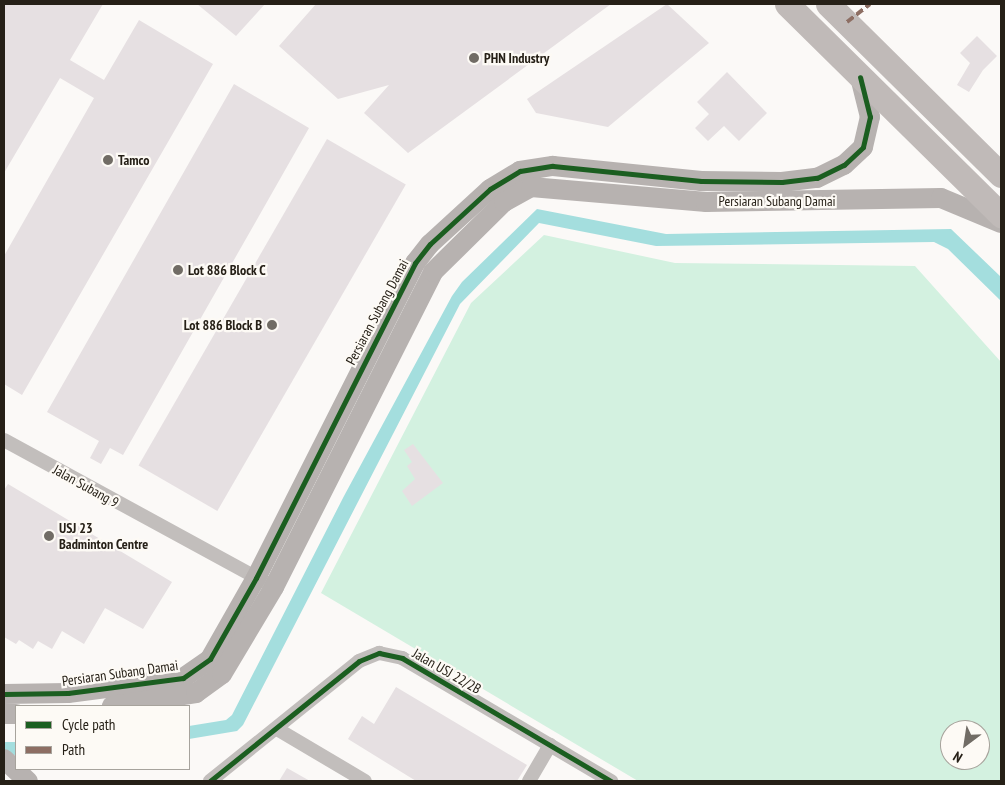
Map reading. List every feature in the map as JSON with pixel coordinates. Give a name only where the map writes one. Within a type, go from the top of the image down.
[{"type":"highway","points":[[787,4],[1001,215]]},
{"type":"highway","points":[[828,4],[1001,175]]},
{"type":"street","name":"Persiaran Subang Damai","points":[[4,694],[68,693],[182,678],[210,659],[256,578],[415,263],[430,244],[490,189],[520,171],[554,166],[701,181],[782,182],[817,178],[844,165],[863,147],[870,117],[860,77]]},
{"type":"street","name":"Persiaran Subang Damai","points":[[118,705],[196,693],[222,674],[274,587],[433,272],[504,202],[531,187],[706,202],[941,198],[1001,222]]},
{"type":"street","name":"Jalan Subang 9","points":[[4,440],[274,587]]},
{"type":"street","name":"Jalan USJ 22/2B","points":[[210,781],[278,729],[359,661],[379,653],[392,654],[611,781]]},
{"type":"street","points":[[278,729],[365,781]]},
{"type":"street","points":[[529,781],[550,745]]},
{"type":"green space","points":[[544,235],[675,263],[915,266],[1001,362],[1001,781],[638,781],[321,593],[471,303]]},
{"type":"water","points":[[537,209],[666,234],[951,229],[1001,277],[1001,301],[948,249],[934,242],[656,246],[539,223],[460,304],[243,725],[237,731],[190,739],[190,726],[226,720],[232,715],[344,496],[452,296],[462,282]]},
{"type":"water","points":[[4,742],[15,742],[15,755],[4,755]]},
{"type":"building","name":"Tamco","points":[[4,4],[103,4],[70,60],[104,80],[139,20],[213,64],[22,395],[4,384],[4,256],[94,98],[60,78],[4,173]]},
{"type":"building","points":[[197,4],[265,4],[236,36]]},
{"type":"building","points":[[316,4],[611,4],[408,153],[364,113],[389,85],[338,99],[279,46]]},
{"type":"building","points":[[667,4],[709,43],[608,127],[536,113],[527,99]]},
{"type":"building","points":[[977,36],[997,56],[983,70],[969,92],[957,85],[970,63],[960,53]]},
{"type":"building","points":[[727,72],[767,113],[739,141],[724,126],[708,141],[695,128],[709,114],[697,102]]},
{"type":"building","name":"Lot 886 Block C","points":[[234,84],[309,128],[123,455],[110,448],[101,464],[90,458],[99,441],[47,412]]},
{"type":"building","name":"Lot 886 Block B","points":[[327,139],[406,184],[217,511],[139,465]]},
{"type":"building","points":[[413,444],[443,483],[412,506],[402,491],[415,479],[407,466],[412,462],[404,450]]},
{"type":"building","name":"USJ 23 Badminton Centre","points":[[8,484],[172,582],[143,629],[105,608],[84,644],[62,631],[52,649],[38,641],[33,649],[19,640],[16,644],[4,637],[4,490]]},
{"type":"building","points":[[396,687],[527,765],[517,781],[416,781],[348,739],[362,716],[374,724]]},
{"type":"building","points":[[287,768],[310,781],[279,781]]},
{"type":"marked path","points":[[847,22],[870,4]]},
{"type":"cycle path","points":[[4,694],[68,693],[183,678],[210,659],[256,578],[415,263],[430,244],[490,189],[520,171],[553,166],[701,181],[782,182],[817,178],[844,165],[863,147],[870,117],[860,77]]},
{"type":"cycle path","points":[[210,781],[359,661],[379,653],[402,658],[611,781]]},
{"type":"place","name":"PHN Industry","points":[[474,58]]},
{"type":"place","name":"Tamco","points":[[108,160]]},
{"type":"place","name":"Lot 886 Block C","points":[[178,270]]},
{"type":"place","name":"Lot 886 Block B","points":[[272,325]]},
{"type":"place","name":"USJ 23 Badminton Centre","points":[[49,536]]}]
